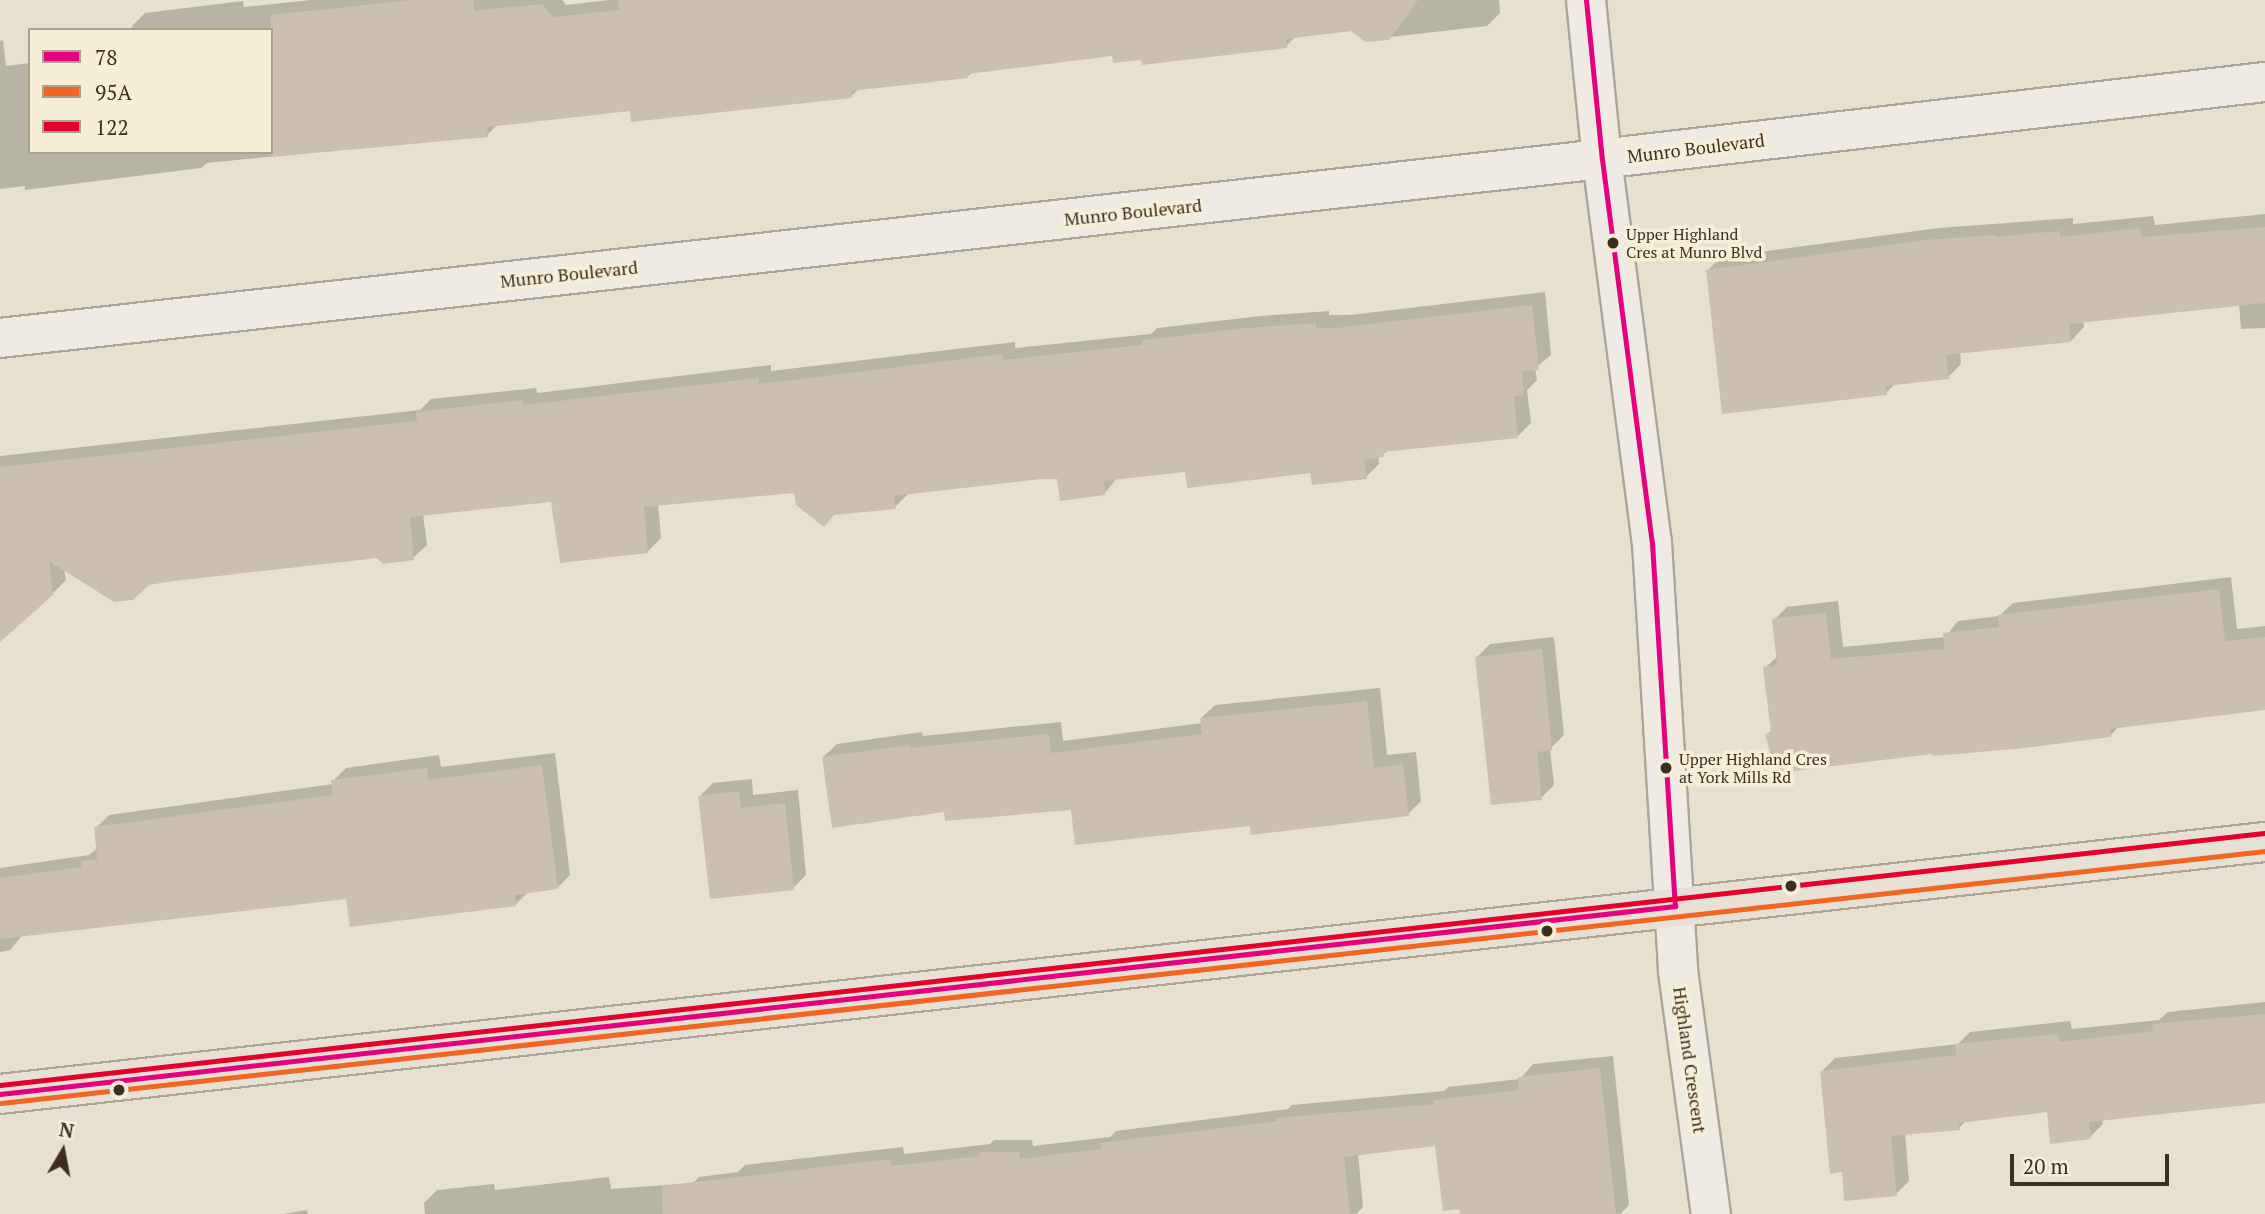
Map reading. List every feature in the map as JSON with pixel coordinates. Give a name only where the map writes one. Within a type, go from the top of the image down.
[{"type":"main road","points":[[0,1094],[2265,842]]},
{"type":"street","name":"Highland Crescent","points":[[1586,0],[1602,159],[1652,543],[1678,971],[1711,1214]]},
{"type":"street","name":"Munro Boulevard","points":[[0,338],[2265,82]]},
{"type":"building","points":[[412,0],[473,0],[474,11],[542,4],[553,17],[619,10],[618,0],[1418,0],[1389,40],[1365,42],[1351,31],[1286,39],[1287,48],[1142,65],[1141,60],[1113,63],[1112,56],[968,74],[968,78],[851,91],[852,98],[631,122],[630,111],[487,127],[488,137],[271,157],[271,15]]},
{"type":"building","points":[[2265,227],[2265,303],[2069,324],[2071,342],[1946,355],[1949,379],[1886,386],[1887,395],[1722,414],[1706,270],[1925,240],[2060,231],[2060,237],[2140,228],[2142,237]]},
{"type":"building","points":[[1532,305],[1539,370],[1522,371],[1524,395],[1514,396],[1518,438],[1383,452],[1384,457],[1364,460],[1367,479],[1312,485],[1310,473],[1187,488],[1185,472],[1104,481],[1105,495],[1060,501],[1057,479],[1041,479],[894,496],[896,509],[834,515],[824,527],[796,505],[794,493],[644,507],[648,553],[560,563],[551,502],[410,517],[414,560],[383,564],[377,558],[174,581],[149,585],[133,600],[114,602],[49,561],[53,595],[0,642],[0,467],[417,421],[416,412],[523,400],[524,405],[758,378],[759,384],[1002,354],[1003,360],[1142,345],[1142,340],[1247,328],[1316,323],[1316,328],[1336,328]]},
{"type":"building","points":[[2219,589],[2225,641],[2265,637],[2265,710],[2110,729],[2111,737],[2015,749],[1932,754],[1776,773],[1765,734],[1771,733],[1763,667],[1777,665],[1772,619],[1826,613],[1831,659],[1944,649],[1943,633],[1999,627],[1998,615]]},
{"type":"building","points":[[1542,649],[1552,750],[1537,752],[1542,800],[1491,805],[1475,657]]},
{"type":"building","points":[[1367,701],[1374,768],[1403,764],[1409,816],[1251,835],[1250,826],[1075,845],[1071,810],[945,821],[944,812],[832,828],[822,757],[910,745],[910,748],[1049,734],[1051,753],[1202,734],[1200,718]]},
{"type":"building","points":[[542,765],[558,889],[515,895],[516,906],[350,927],[346,899],[0,939],[0,878],[81,867],[81,861],[97,859],[94,827],[333,795],[331,780],[427,768],[428,780]]},
{"type":"building","points":[[739,791],[741,808],[785,803],[794,890],[710,899],[698,796]]},
{"type":"building","points":[[2265,1014],[2265,1103],[2089,1122],[2091,1139],[2050,1144],[2047,1112],[1959,1123],[1960,1130],[1891,1136],[1897,1196],[1844,1201],[1842,1172],[1830,1174],[1820,1071],[1956,1055],[1955,1044],[2058,1034],[2059,1042],[2153,1031],[2152,1024]]},
{"type":"building","points":[[1600,1068],[1616,1214],[1460,1214],[1459,1209],[1443,1211],[1435,1146],[1344,1157],[1350,1214],[663,1214],[662,1186],[890,1159],[891,1166],[980,1156],[979,1152],[1019,1152],[1020,1159],[1101,1149],[1101,1143],[1277,1121],[1277,1118],[1434,1104],[1433,1100],[1519,1090],[1518,1077]]},
{"type":"transit line","name":"78","points":[[1586,0],[1602,159],[1652,543],[1675,906]]},
{"type":"transit line","name":"122","points":[[0,1085],[2264,833]]},
{"type":"transit line","name":"95A","points":[[1,1103],[2265,851]]},
{"type":"transit line","name":"78","points":[[0,1094],[1675,906]]},
{"type":"place","name":"Upper Highland Cres at Munro Blvd","points":[[1613,243]]},
{"type":"place","name":"Upper Highland Cres at York Mills Rd","points":[[1666,768]]}]
